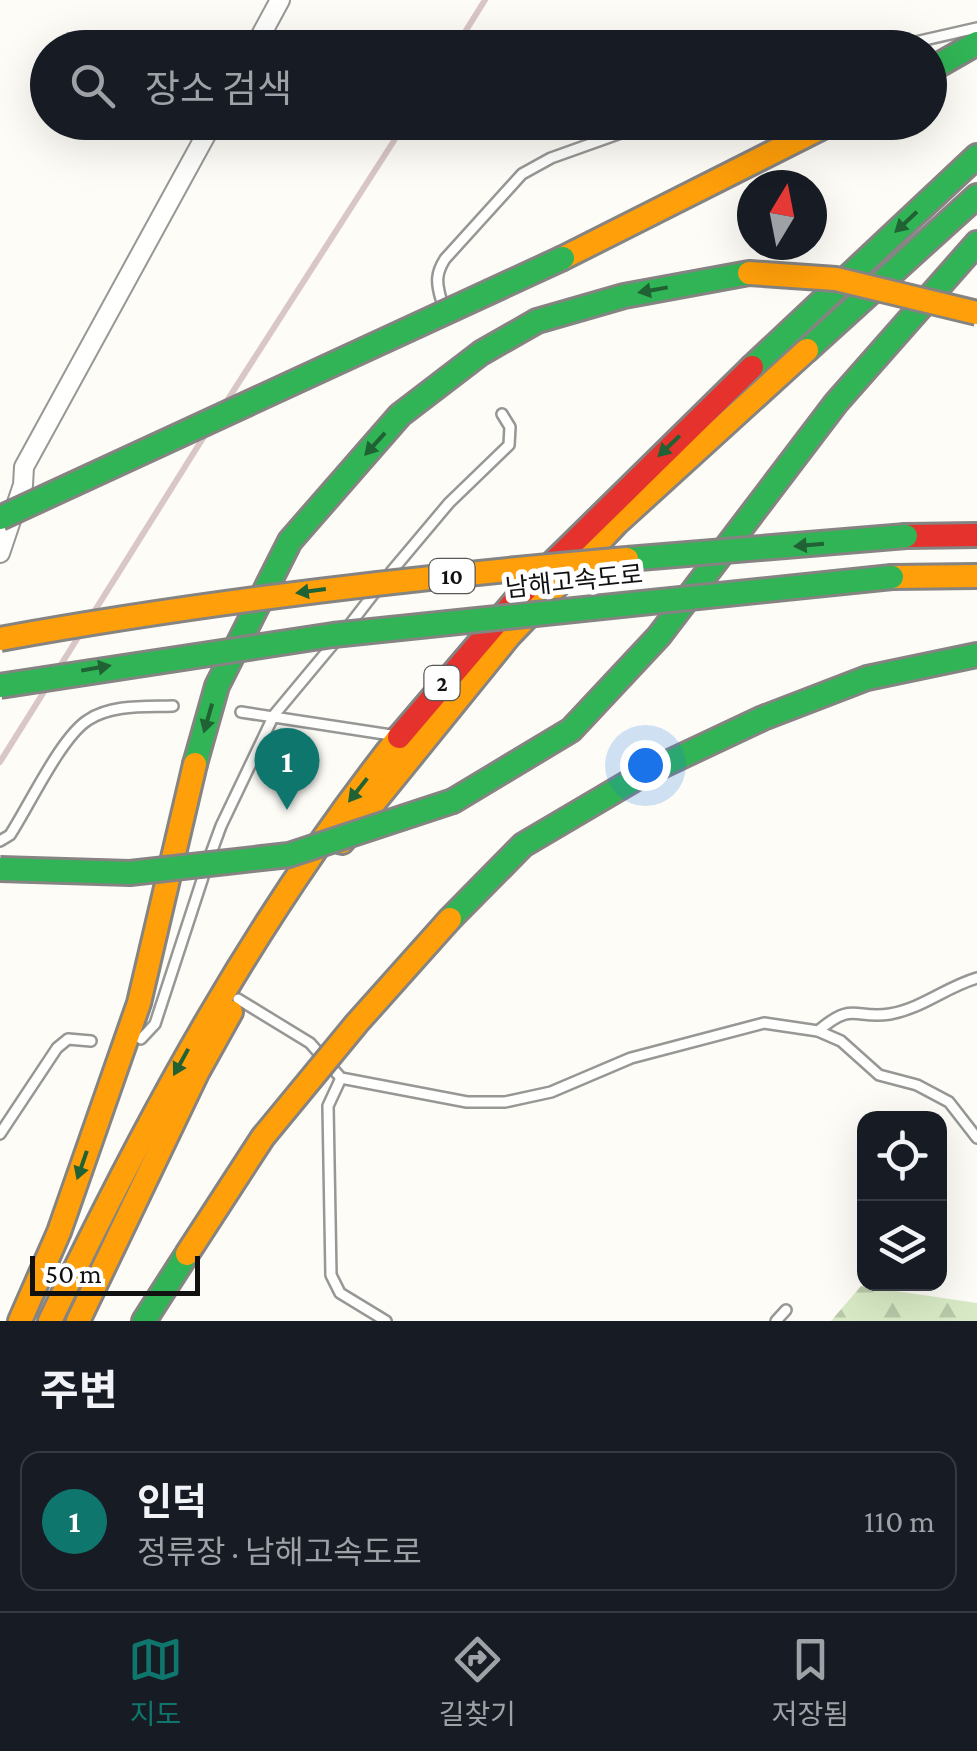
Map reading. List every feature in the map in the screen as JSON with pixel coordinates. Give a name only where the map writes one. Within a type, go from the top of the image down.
[{"type":"main road","points":[[947,60],[977,43]]},
{"type":"main road","points":[[0,518],[563,258],[796,140]]},
{"type":"main road","name":"2","points":[[50,1321],[148,1124],[221,990],[303,865],[399,737],[527,587],[597,514],[977,156]]},
{"type":"main road","name":"2","points":[[78,1321],[197,1073],[308,886],[508,636],[617,523],[977,196]]},
{"type":"main road","points":[[0,869],[130,873],[289,855],[453,801],[572,730],[659,636],[836,403],[977,243]]},
{"type":"main road","points":[[20,1321],[59,1232],[139,1002],[217,686],[290,541],[400,416],[481,353],[536,321],[624,296],[749,273],[786,272],[896,290],[977,313]]},
{"type":"main road","name":"남해고속도로","points":[[0,640],[101,619],[348,586],[906,536],[977,535]]},
{"type":"main road","name":"남해고속도로","points":[[0,686],[105,666],[348,631],[892,577],[977,576]]},
{"type":"main road","points":[[144,1321],[263,1137],[357,1023],[450,919],[524,845],[640,776],[763,718],[866,678],[977,655]]},
{"type":"street","points":[[264,30],[280,0]]},
{"type":"street","points":[[0,553],[23,485],[24,467],[203,140]]},
{"type":"lane","points":[[947,35],[977,28]]},
{"type":"lane","points":[[441,298],[436,284],[445,258],[522,174],[551,158],[602,140]]},
{"type":"lane","points":[[141,1040],[155,1024],[221,826],[274,715],[449,503],[509,445],[510,427],[502,414]]},
{"type":"lane","points":[[0,842],[10,836],[64,745],[88,720],[125,708],[172,706]]},
{"type":"lane","points":[[242,712],[399,737]]},
{"type":"lane","points":[[818,1031],[834,1018],[856,1011],[885,1015],[912,1009],[977,978]]},
{"type":"lane","points":[[238,999],[310,1043],[341,1078],[467,1102],[505,1102],[551,1092],[631,1058],[764,1023],[818,1031],[841,1041],[879,1075],[917,1085],[949,1102],[977,1138]]},
{"type":"lane","points":[[0,1134],[58,1048],[68,1039],[91,1040]]},
{"type":"lane","points":[[341,1078],[328,1106],[331,1275],[340,1293],[386,1321]]},
{"type":"lane","points":[[776,1321],[786,1310]]},
{"type":"green space","points":[[857,1291],[895,1291],[977,1303],[977,1321],[831,1321]]},
{"type":"railway","points":[[466,30],[485,0]]},
{"type":"railway","points":[[0,762],[394,140]]},
{"type":"traffic: fast","points":[[947,60],[977,43]]},
{"type":"traffic: fast","points":[[752,367],[977,156]]},
{"type":"traffic: fast","points":[[807,350],[977,196]]},
{"type":"traffic: fast","points":[[453,801],[571,730],[659,636],[836,403],[977,243]]},
{"type":"traffic: fast","points":[[0,518],[563,258]]},
{"type":"traffic: fast","points":[[195,764],[217,686],[290,541],[400,415],[481,353],[537,321],[624,296],[749,273]]},
{"type":"traffic: fast","points":[[627,559],[906,536]]},
{"type":"traffic: fast","points":[[0,686],[333,635],[892,577]]},
{"type":"traffic: fast","points":[[450,919],[523,845],[640,776],[763,718],[867,678],[977,655]]},
{"type":"traffic: fast","points":[[0,869],[130,873],[289,855],[453,801]]},
{"type":"traffic: fast","points":[[144,1321],[187,1254]]},
{"type":"traffic: slow","points":[[563,258],[797,140]]},
{"type":"traffic: slow","points":[[749,273],[836,279],[977,313]]},
{"type":"traffic: slow","points":[[342,842],[509,636],[617,523],[807,350]]},
{"type":"traffic: slow","points":[[0,639],[312,592],[627,559]]},
{"type":"traffic: slow","points":[[892,577],[977,576]]},
{"type":"traffic: slow","points":[[50,1321],[126,1168],[208,1019],[298,875],[399,737]]},
{"type":"traffic: slow","points":[[20,1321],[59,1232],[139,1003],[195,764]]},
{"type":"traffic: slow","points":[[187,1254],[263,1137],[450,919]]},
{"type":"traffic: slow","points":[[78,1321],[197,1073],[231,1012]]},
{"type":"traffic: jam","points":[[399,737],[521,594],[752,367]]},
{"type":"traffic: jam","points":[[906,536],[977,535]]},
{"type":"place","name":"인덕","points":[[287,810]]}]
